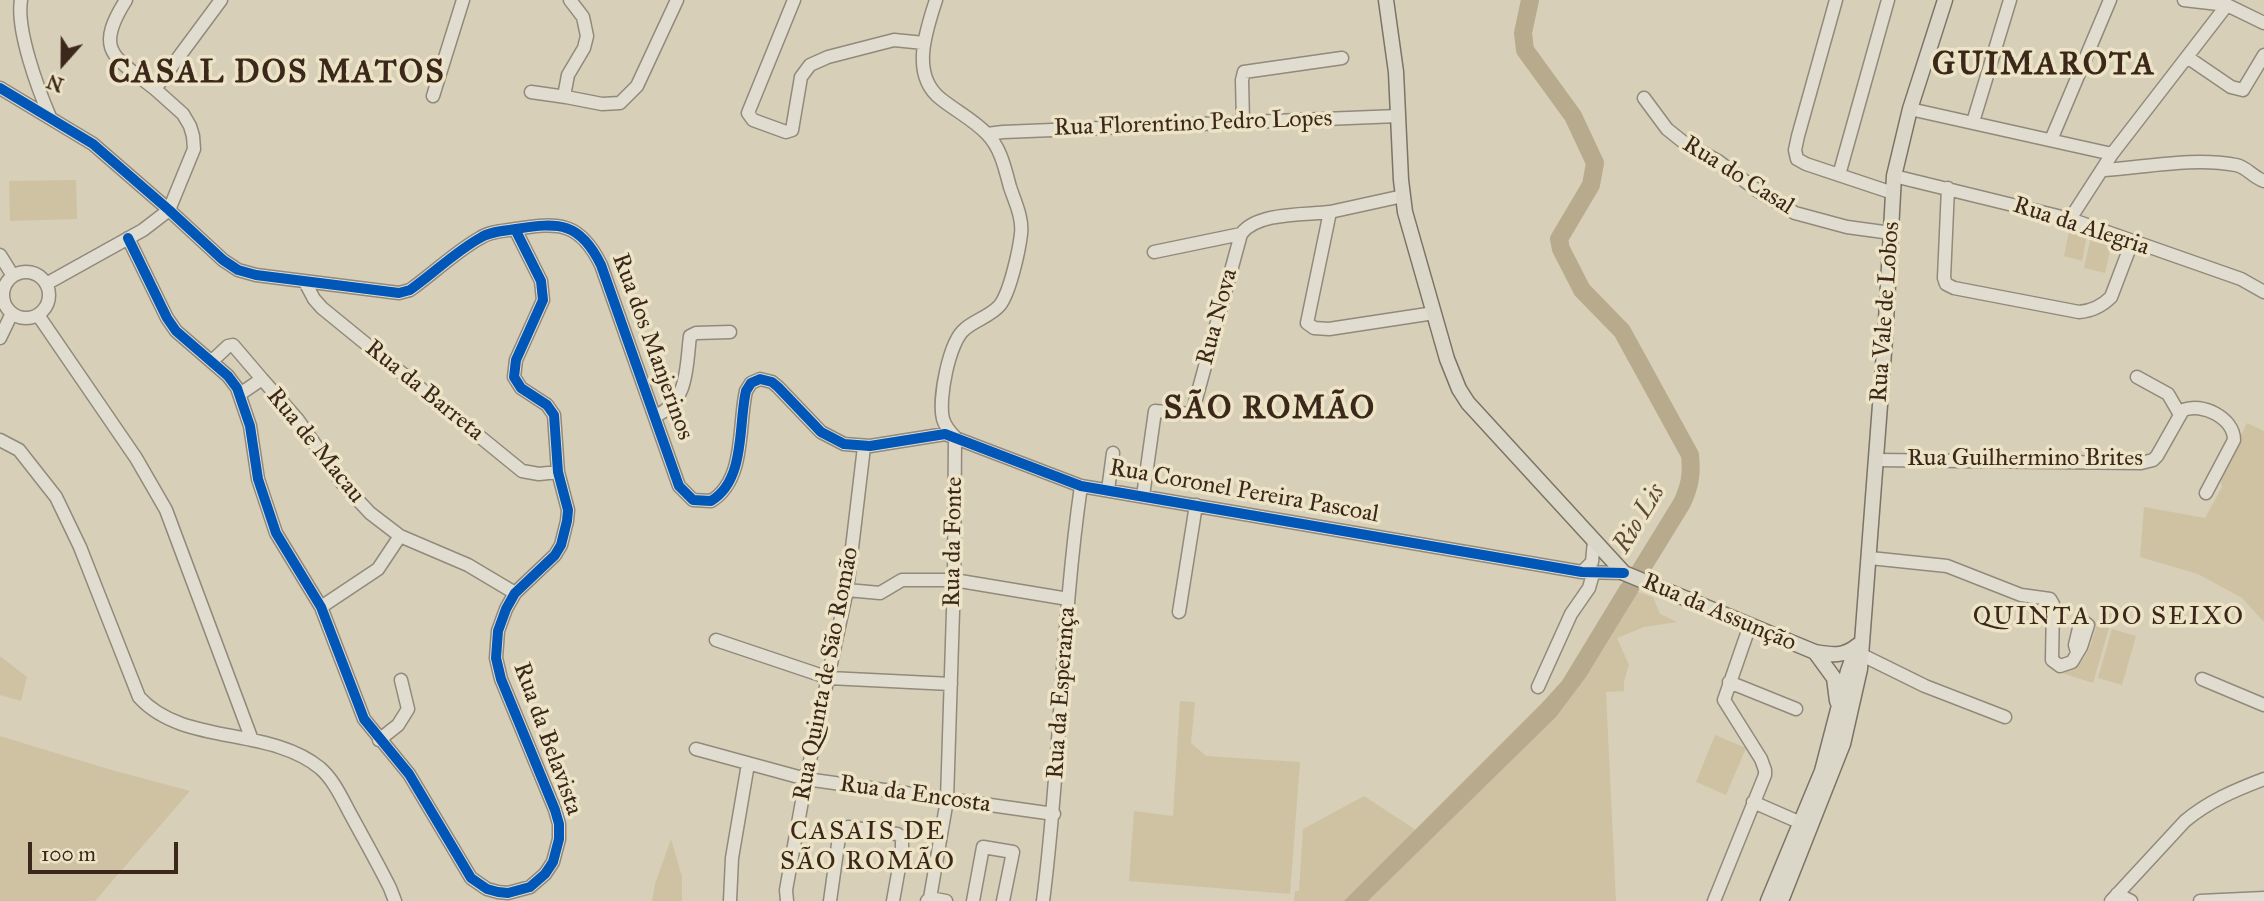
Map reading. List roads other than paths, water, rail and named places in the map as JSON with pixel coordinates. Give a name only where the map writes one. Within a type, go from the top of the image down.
[{"type":"main road","points":[[1386,0],[1393,46],[1403,196],[1408,224],[1447,359],[1464,397],[1624,573]]},
{"type":"main road","name":"Rua Vale de Lobos","points":[[1780,901],[1832,775],[1843,744],[1853,700],[1870,558],[1894,176],[1910,110],[1945,0]]},
{"type":"main road","name":"Rua da Assunção","points":[[1624,573],[1815,652],[1830,655],[1846,653],[1861,644]]},
{"type":"main road","name":"Rua Vale de Lobos","points":[[1768,901],[1826,759],[1848,671],[1861,644]]},
{"type":"main road","name":"Rua da Assunção","points":[[1815,652],[1834,678],[1838,713]]},
{"type":"main road","name":"Rua da Assunção","points":[[1830,655],[1848,671]]},
{"type":"main road","name":"Rua Vale de Lobos","points":[[1848,671],[1852,679],[1853,700]]},
{"type":"street","points":[[21,0],[20,26],[39,89],[51,117]]},
{"type":"street","points":[[46,284],[143,230],[169,210],[194,149],[190,126],[183,114],[118,61],[109,46],[111,27],[126,0]]},
{"type":"street","points":[[155,89],[221,0]]},
{"type":"street","points":[[433,96],[463,0]]},
{"type":"street","points":[[564,96],[571,67],[584,48],[587,36],[583,17],[570,0]]},
{"type":"street","points":[[531,92],[602,104],[620,103],[637,86],[677,0]]},
{"type":"street","points":[[794,0],[748,113],[753,120],[786,132],[792,130],[801,77],[810,65],[828,57],[894,40],[924,43]]},
{"type":"street","name":"Rua da Fonte","points":[[928,900],[947,800],[954,580],[955,437],[944,423],[942,408],[953,346],[965,328],[996,310],[1002,302],[1021,234],[1021,223],[997,148],[988,134],[932,92],[925,75],[924,43],[936,0]]},
{"type":"street","points":[[1836,0],[1795,150],[1797,159],[1893,193]]},
{"type":"street","points":[[1839,175],[1888,0]]},
{"type":"street","points":[[1973,122],[2010,0]]},
{"type":"street","points":[[2051,141],[2110,0]]},
{"type":"street","points":[[2184,0],[2227,5],[2264,23]]},
{"type":"street","points":[[2070,219],[2112,154],[2227,5]]},
{"type":"street","points":[[2187,57],[2231,87],[2243,90],[2264,55]]},
{"type":"street","points":[[1243,122],[1244,72],[1342,58]]},
{"type":"street","name":"Rua dos Manjerinos","points":[[0,88],[93,144],[230,266],[256,275],[383,293],[405,292],[481,237],[515,229],[556,225],[576,232],[590,244],[601,265],[679,486],[688,497],[700,502],[716,498],[728,482],[736,461],[746,391],[751,383],[760,379],[772,382],[828,436],[844,444],[864,447]]},
{"type":"street","name":"Rua do Casal","points":[[1644,98],[1667,130],[1795,214],[1847,227],[1891,233]]},
{"type":"street","points":[[1910,110],[2112,154]]},
{"type":"street","name":"Rua Florentino Pedro Lopes","points":[[988,134],[1398,116]]},
{"type":"street","points":[[2104,170],[2205,163],[2237,165],[2245,168],[2252,177],[2264,181]]},
{"type":"street","name":"Rua da Alegria","points":[[1894,176],[2070,219],[2241,279],[2264,292]]},
{"type":"street","points":[[1948,188],[1944,278],[1950,286],[2079,312],[2089,311],[2111,297],[2132,242]]},
{"type":"street","points":[[1154,253],[1241,234],[1250,224],[1261,219],[1330,212],[1403,196]]},
{"type":"street","points":[[1330,212],[1307,320],[1308,326],[1329,329],[1434,313]]},
{"type":"street","name":"Rua da Belavista","points":[[128,238],[176,331],[228,376],[240,394],[250,426],[258,479],[276,533],[321,607],[364,719],[409,774],[464,868],[487,889],[508,892],[530,887],[545,874],[558,851],[559,824],[501,679],[496,658],[498,631],[515,593],[555,555],[565,533],[568,510],[558,472],[554,415],[547,405],[521,388],[514,377],[516,360],[543,300],[541,281],[515,229]]},
{"type":"street","name":"Rua Nova","points":[[1143,496],[1155,411],[1192,414],[1241,234]]},
{"type":"street","points":[[0,255],[13,276]]},
{"type":"street","points":[[27,272],[35,274],[46,284],[49,297],[38,315],[25,318],[12,313],[2,297],[7,282],[13,276],[27,272]]},
{"type":"street","name":"Rua da Barreta","points":[[305,282],[313,299],[322,308],[522,471],[539,474],[558,472]]},
{"type":"street","points":[[0,338],[12,313]]},
{"type":"street","points":[[38,315],[136,458],[166,510],[252,740]]},
{"type":"street","points":[[655,416],[670,408],[683,389],[690,336],[696,333],[730,332]]},
{"type":"street","name":"Rua de Macau","points":[[212,361],[228,346],[233,345],[298,420],[356,500],[400,536],[468,565],[515,593]]},
{"type":"street","points":[[2137,377],[2168,394],[2179,413],[2186,408],[2199,407],[2231,424],[2234,440],[2206,493]]},
{"type":"street","name":"Rua de Macau","points":[[240,394],[262,379]]},
{"type":"street","name":"Rua Guilhermino Brites","points":[[1876,460],[2141,463],[2157,456],[2179,413]]},
{"type":"street","name":"Rua Coronel Pereira Pascoal","points":[[864,447],[939,434],[955,437],[1081,486],[1588,573],[1624,573]]},
{"type":"street","points":[[0,440],[19,450],[55,497],[80,547],[139,697],[148,707],[170,720],[286,750],[320,769],[330,779],[395,901]]},
{"type":"street","name":"Rua Quinta de São Romão","points":[[786,901],[806,779],[847,590],[864,447]]},
{"type":"street","points":[[1108,490],[1113,453]]},
{"type":"street","name":"Rua da Esperança","points":[[1043,901],[1054,814],[1068,599],[1081,486]]},
{"type":"street","points":[[1179,612],[1196,505]]},
{"type":"street","points":[[321,607],[379,569],[400,536]]},
{"type":"street","points":[[1538,687],[1571,614],[1589,588],[1588,573],[1594,541]]},
{"type":"street","points":[[1870,558],[1947,565],[2021,596],[2050,599],[2053,604],[2052,660],[2060,666],[2068,664],[2077,652]]},
{"type":"street","points":[[847,590],[880,593],[902,580],[954,580],[1068,599]]},
{"type":"street","points":[[1714,901],[1765,770],[1761,759],[1724,700],[1750,625]]},
{"type":"street","points":[[716,640],[829,678],[951,684]]},
{"type":"street","points":[[1861,644],[1934,689],[2005,717]]},
{"type":"street","points":[[2202,679],[2264,705]]},
{"type":"street","points":[[379,740],[398,725],[408,709],[401,680]]},
{"type":"street","points":[[1729,682],[1796,709]]},
{"type":"street","name":"Rua da Encosta","points":[[696,749],[806,779],[1054,814]]},
{"type":"street","points":[[730,901],[732,858],[748,764]]},
{"type":"street","points":[[2114,897],[2196,812],[2221,796],[2264,779]]},
{"type":"street","points":[[1753,803],[1801,823]]},
{"type":"street","points":[[830,901],[839,836],[848,827],[902,837],[893,901]]},
{"type":"street","points":[[972,901],[983,847],[1013,852],[1003,901]]},
{"type":"street","points":[[2114,897],[2131,901]]},
{"type":"street","points":[[2200,901],[2264,898]]},
{"type":"street","points":[[928,900],[946,901]]},
{"type":"waterway","name":"Rio Lis","points":[[1530,0],[1523,33],[1525,50],[1573,116],[1595,163],[1591,185],[1559,239],[1561,249],[1582,290],[1622,331],[1690,455],[1690,480],[1682,503],[1618,607]]},
{"type":"district","name":"GUIMAROTA","points":[[2044,66]]},
{"type":"district","name":"CASAL DOS MATOS","points":[[277,74]]},
{"type":"district","name":"SÃO ROMÃO","points":[[1270,410]]},
{"type":"district","name":"QUINTA DO SEIXO","points":[[2109,618]]},
{"type":"district","name":"CASAIS DE SÃO ROMÃO","points":[[868,848]]}]
